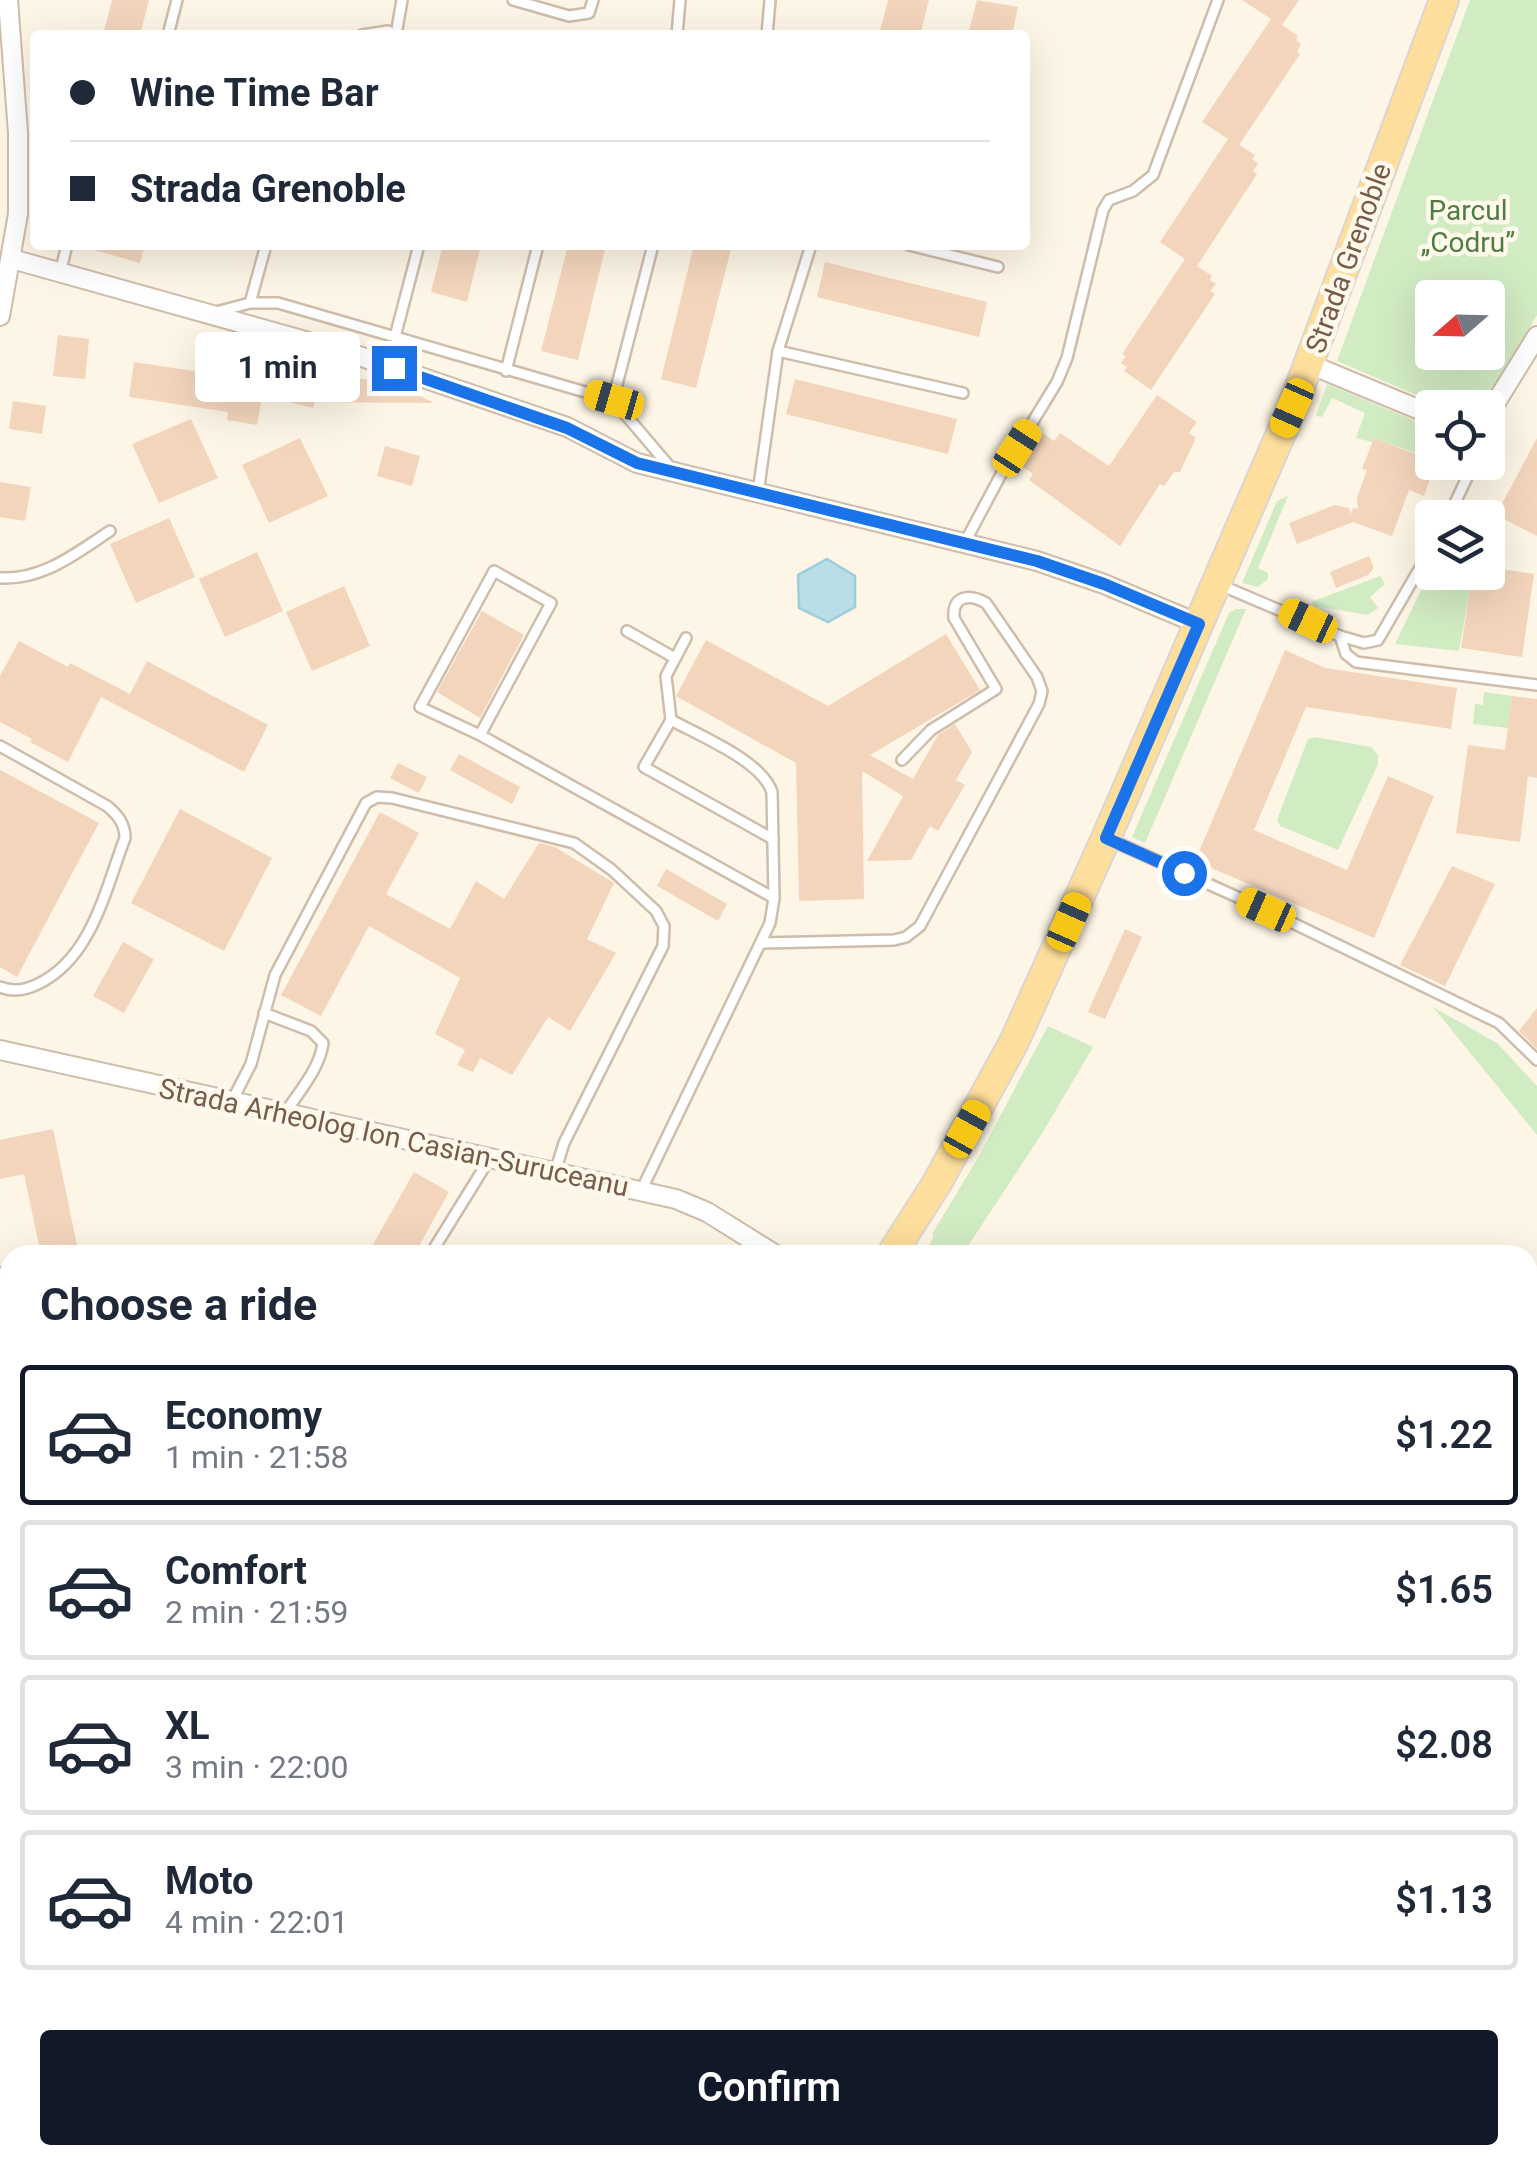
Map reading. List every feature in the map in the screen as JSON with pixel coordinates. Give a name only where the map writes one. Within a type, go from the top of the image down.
[{"type":"main road","name":"Strada Grenoble","points":[[897,1245],[937,1183],[1014,1042],[1106,838],[1309,364],[1444,0]]},
{"type":"street","points":[[0,316],[18,214],[19,159],[8,0]]},
{"type":"street","points":[[12,259],[394,368],[567,428],[637,463],[1037,561],[1199,624]]},
{"type":"street","points":[[1504,390],[1537,336]]},
{"type":"street","points":[[1309,364],[1415,408]]},
{"type":"street","name":"Strada Arheolog Ion Casian-Suruceanu","points":[[0,1050],[641,1191],[707,1212],[760,1245]]},
{"type":"lane","points":[[169,30],[176,0]]},
{"type":"lane","points":[[397,30],[402,0]]},
{"type":"lane","points":[[513,0],[577,17],[589,13],[594,0]]},
{"type":"lane","points":[[677,30],[680,0]]},
{"type":"lane","points":[[767,30],[770,0]]},
{"type":"lane","points":[[964,544],[1057,382],[1067,358],[1103,210],[1109,200],[1133,192],[1153,175],[1218,0]]},
{"type":"lane","points":[[60,273],[67,250]]},
{"type":"lane","points":[[250,303],[265,250]]},
{"type":"lane","points":[[396,337],[418,250]]},
{"type":"lane","points":[[506,371],[537,250]]},
{"type":"lane","points":[[614,400],[652,250]]},
{"type":"lane","points":[[758,494],[778,351],[809,250]]},
{"type":"lane","points":[[931,250],[998,266]]},
{"type":"lane","points":[[208,314],[250,303],[278,302],[614,400],[675,472]]},
{"type":"lane","points":[[778,351],[963,393]]},
{"type":"lane","points":[[0,578],[16,578],[58,566],[110,531]]},
{"type":"lane","points":[[480,735],[551,603],[494,571],[420,707],[480,735],[774,898]]},
{"type":"lane","points":[[1216,583],[1364,643],[1378,640],[1415,576]]},
{"type":"lane","points":[[760,943],[894,940],[920,926],[1039,704],[1042,690],[986,603],[975,596],[957,601],[954,618],[996,689],[931,730],[902,760]]},
{"type":"lane","points":[[628,631],[676,658]]},
{"type":"lane","points":[[1340,636],[1346,654],[1356,662],[1537,685]]},
{"type":"lane","points":[[686,638],[666,676],[672,720],[644,766],[772,840]]},
{"type":"lane","points":[[641,1191],[770,923],[774,898],[772,792],[763,773],[672,720]]},
{"type":"lane","points":[[0,746],[108,806],[125,828],[125,838],[88,934],[68,963],[25,989],[0,987]]},
{"type":"lane","points":[[232,1101],[252,1064],[275,974],[366,803],[392,798],[574,843],[612,870],[656,912],[664,926],[664,939],[564,1143],[555,1172]]},
{"type":"lane","points":[[1106,838],[1266,910],[1499,1023],[1537,1060]]},
{"type":"lane","points":[[264,1013],[312,1031],[323,1043],[307,1081],[285,1113]]},
{"type":"lane","points":[[436,1245],[490,1158]]},
{"type":"green space","name":"Parcul „Codru”","points":[[1470,0],[1537,0],[1537,315],[1505,369],[1505,280],[1415,280],[1415,370],[1504,370],[1492,390],[1415,390],[1415,395],[1337,361]]},
{"type":"green space","points":[[1327,384],[1415,421],[1415,453],[1374,438],[1372,442],[1356,438],[1365,413],[1332,398],[1322,417],[1316,416]]},
{"type":"green space","points":[[1288,496],[1258,568],[1268,573],[1268,579],[1258,587],[1242,583],[1277,501]]},
{"type":"green space","points":[[1380,576],[1385,584],[1370,597],[1378,608],[1368,615],[1315,606],[1311,602]]},
{"type":"green space","points":[[1421,590],[1470,590],[1459,651],[1395,644]]},
{"type":"green space","points":[[1246,609],[1145,843],[1132,837],[1229,613]]},
{"type":"green space","points":[[1484,692],[1512,696],[1508,728],[1473,724],[1475,704],[1483,705]]},
{"type":"green space","points":[[1308,739],[1371,747],[1378,755],[1378,764],[1338,850],[1280,826],[1277,820]]},
{"type":"green space","points":[[1433,1007],[1497,1043],[1537,1086],[1537,1135]]},
{"type":"green space","points":[[1048,1026],[1093,1047],[969,1245],[930,1245],[932,1234],[978,1158]]},
{"type":"water","points":[[827,559],[855,576],[855,607],[828,622],[799,608],[798,575]]},
{"type":"building","points":[[112,0],[149,0],[141,30],[104,30]]},
{"type":"building","points":[[888,0],[929,0],[921,30],[880,30]]},
{"type":"building","points":[[977,0],[1018,7],[1013,30],[969,30]]},
{"type":"building","points":[[1242,0],[1299,0],[1282,25],[1298,36],[1300,54],[1239,145],[1255,155],[1252,159],[1258,164],[1253,171],[1257,174],[1197,266],[1212,276],[1210,280],[1216,284],[1210,291],[1215,294],[1151,390],[1124,371],[1127,367],[1121,363],[1126,356],[1122,354],[1185,259],[1160,242],[1228,139],[1202,122],[1271,19]]},
{"type":"building","points":[[94,250],[144,250],[140,263]]},
{"type":"building","points":[[442,250],[480,250],[467,302],[431,292]]},
{"type":"building","points":[[567,250],[605,250],[578,360],[541,351]]},
{"type":"building","points":[[693,250],[731,250],[696,388],[661,379]]},
{"type":"building","points":[[825,262],[987,302],[979,337],[817,297]]},
{"type":"building","points":[[208,334],[233,339],[224,390],[262,397],[257,425],[227,420],[228,412],[129,397],[134,362],[200,372]]},
{"type":"building","points":[[58,335],[89,339],[85,379],[53,376]]},
{"type":"building","points":[[280,350],[324,360],[320,377],[384,378],[434,403],[315,402],[313,408],[269,397]]},
{"type":"building","points":[[795,379],[957,419],[948,454],[786,414]]},
{"type":"building","points":[[1157,395],[1197,422],[1189,433],[1196,438],[1180,472],[1174,472],[1164,486],[1160,484],[1120,546],[1029,480],[1033,474],[1022,466],[1043,433],[1054,441],[1060,433],[1109,466]]},
{"type":"building","points":[[13,401],[46,406],[42,434],[9,429]]},
{"type":"building","points":[[191,419],[218,478],[159,503],[132,444]]},
{"type":"building","points":[[300,438],[328,496],[269,523],[242,465]]},
{"type":"building","points":[[1374,438],[1415,454],[1415,480],[1430,480],[1424,496],[1409,490],[1392,536],[1353,522],[1297,544],[1289,523],[1335,505],[1349,508],[1351,514],[1353,508],[1358,509],[1357,498],[1367,470],[1362,469]]},
{"type":"building","points":[[1537,438],[1537,536],[1505,520],[1504,500]]},
{"type":"building","points":[[385,446],[420,456],[412,486],[377,476]]},
{"type":"building","points":[[0,482],[31,487],[25,521],[0,517]]},
{"type":"building","points":[[169,518],[195,577],[136,603],[110,544]]},
{"type":"building","points":[[257,552],[283,611],[225,637],[199,579]]},
{"type":"building","points":[[1369,556],[1374,568],[1368,575],[1336,588],[1330,572]]},
{"type":"building","points":[[1505,570],[1534,574],[1522,657],[1461,648],[1470,590],[1505,590]]},
{"type":"building","points":[[344,586],[370,646],[312,671],[286,612]]},
{"type":"building","points":[[482,611],[524,635],[480,718],[437,692]]},
{"type":"building","points":[[946,634],[980,690],[870,755],[913,779],[938,735],[955,724],[972,752],[956,780],[965,785],[938,831],[930,826],[911,860],[867,861],[903,796],[862,771],[864,899],[799,901],[796,763],[676,696],[706,640],[828,706]]},
{"type":"building","points":[[19,641],[130,694],[147,661],[268,725],[244,772],[101,697],[68,762],[0,722],[0,676]]},
{"type":"building","points":[[1285,650],[1325,668],[1457,688],[1451,729],[1306,707],[1254,830],[1347,870],[1388,776],[1434,796],[1374,938],[1195,861]]},
{"type":"building","points":[[1512,696],[1537,699],[1537,778],[1528,776],[1520,842],[1456,833],[1468,745],[1505,750]]},
{"type":"building","points":[[459,754],[520,787],[512,804],[450,770]]},
{"type":"building","points":[[398,763],[427,777],[419,793],[390,778]]},
{"type":"building","points":[[0,770],[99,823],[17,977],[0,967]]},
{"type":"building","points":[[180,809],[272,858],[224,951],[131,903]]},
{"type":"building","points":[[380,812],[419,833],[386,894],[450,929],[476,881],[504,899],[539,843],[555,847],[614,883],[587,939],[616,953],[570,1031],[548,1017],[512,1075],[480,1058],[473,1072],[457,1065],[465,1050],[435,1034],[460,978],[369,926],[321,1016],[281,995]]},
{"type":"building","points":[[1452,866],[1495,884],[1445,986],[1400,965]]},
{"type":"building","points":[[666,869],[727,904],[718,921],[657,886]]},
{"type":"building","points":[[1125,929],[1142,937],[1105,1019],[1088,1012]]},
{"type":"building","points":[[123,942],[154,959],[124,1013],[93,996]]},
{"type":"building","points":[[1537,1008],[1537,1049],[1519,1031]]},
{"type":"building","points":[[53,1129],[77,1245],[39,1245],[24,1174],[0,1179],[0,1140]]},
{"type":"building","points":[[414,1172],[449,1192],[420,1245],[373,1245]]},
{"type":"route","points":[[394,368],[567,428],[637,463],[1037,561],[1199,624],[1106,838],[1184,873]]}]
